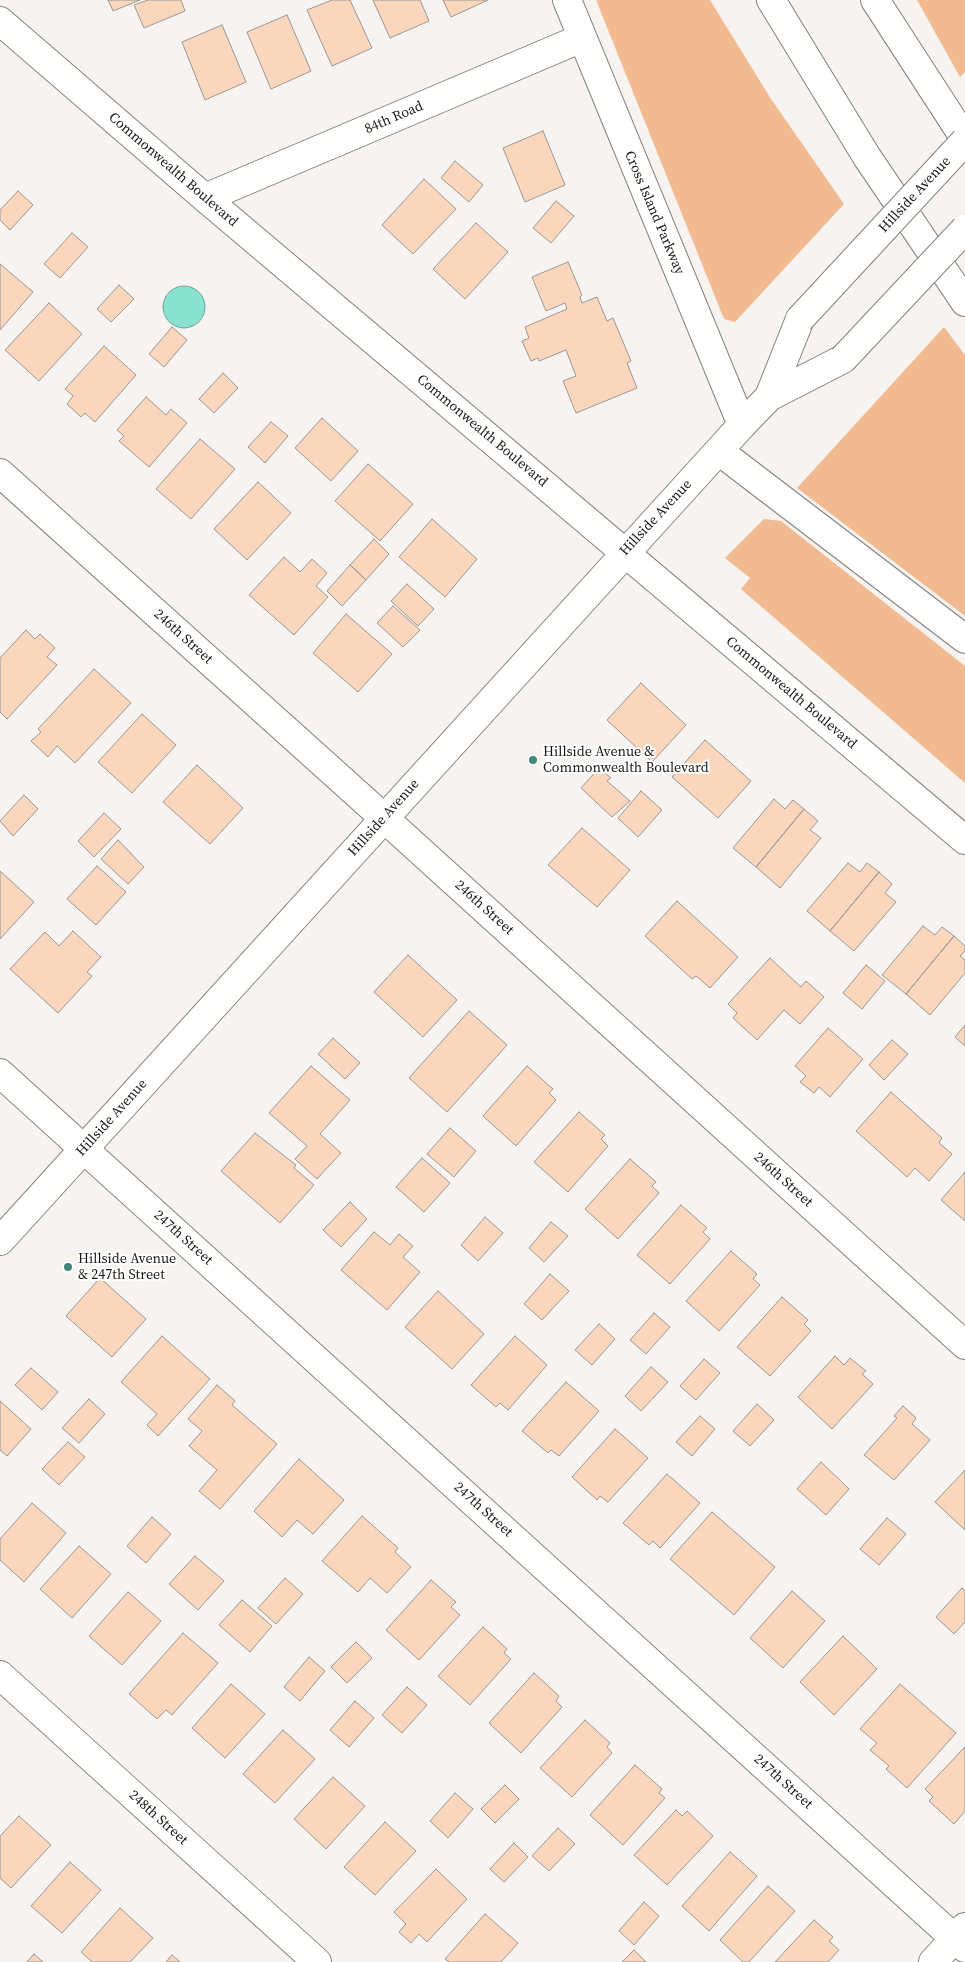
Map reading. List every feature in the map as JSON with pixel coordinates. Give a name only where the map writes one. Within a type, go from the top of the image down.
[{"type":"main road","name":"Cross Island Parkway","points":[[567,0],[742,425]]},
{"type":"main road","points":[[772,0],[867,158],[965,302]]},
{"type":"main road","points":[[875,0],[965,140]]},
{"type":"main road","name":"Commonwealth Boulevard","points":[[0,21],[205,198],[965,840]]},
{"type":"main road","name":"84th Road","points":[[205,198],[582,38]]},
{"type":"main road","name":"Hillside Avenue","points":[[769,397],[800,319],[965,140]]},
{"type":"main road","name":"Hillside Avenue","points":[[0,1241],[624,552],[742,425],[769,397],[844,359],[965,229]]},
{"type":"main road","points":[[720,450],[965,639]]},
{"type":"main road","name":"246th Street","points":[[0,473],[965,1345]]},
{"type":"main road","name":"247th Street","points":[[0,1073],[961,1938]]},
{"type":"main road","name":"248th Street","points":[[0,1675],[317,1962]]},
{"type":"main road","points":[[933,1962],[961,1938]]},
{"type":"shaded area","points":[[596,0],[710,0],[771,99],[844,204],[735,322],[724,319]]},
{"type":"shaded area","points":[[917,0],[965,0],[965,72],[960,77]]},
{"type":"shaded area","points":[[184,286],[199,292],[205,307],[199,322],[184,328],[169,322],[163,307],[169,292]]},
{"type":"shaded area","points":[[944,327],[965,355],[965,616],[797,488]]},
{"type":"shaded area","points":[[764,519],[781,521],[965,666],[965,783],[741,589],[750,578],[725,558]]},
{"type":"building","points":[[108,0],[140,0],[113,11]]},
{"type":"building","points":[[148,0],[181,0],[185,11],[144,28],[134,5]]},
{"type":"building","points":[[332,0],[350,0],[372,48],[332,66],[307,10]]},
{"type":"building","points":[[373,0],[420,0],[429,21],[390,38]]},
{"type":"building","points":[[443,0],[488,0],[451,17]]},
{"type":"building","points":[[287,15],[311,71],[271,89],[247,32]]},
{"type":"building","points":[[222,25],[246,82],[205,100],[182,42]]},
{"type":"building","points":[[543,131],[565,185],[525,202],[503,148]]},
{"type":"building","points":[[455,161],[483,185],[469,202],[441,178]]},
{"type":"building","points":[[424,179],[456,209],[413,254],[382,225]]},
{"type":"building","points":[[18,191],[33,205],[10,230],[0,220],[0,210]]},
{"type":"building","points":[[556,201],[574,216],[551,243],[533,228]]},
{"type":"building","points":[[476,223],[508,252],[465,299],[433,269]]},
{"type":"building","points":[[72,233],[88,247],[60,278],[44,264]]},
{"type":"building","points":[[568,262],[582,295],[580,297],[582,303],[597,297],[607,321],[613,318],[631,361],[627,363],[637,388],[576,413],[563,381],[576,376],[566,350],[539,361],[538,358],[531,361],[522,341],[529,338],[525,327],[567,309],[565,303],[546,311],[532,277]]},
{"type":"building","points":[[0,264],[33,292],[0,330]]},
{"type":"building","points":[[119,285],[134,299],[111,322],[97,309]]},
{"type":"building","points":[[49,303],[82,334],[39,381],[5,350]]},
{"type":"building","points":[[172,327],[187,340],[164,367],[149,354]]},
{"type":"building","points":[[104,346],[136,375],[95,422],[85,413],[81,417],[67,404],[73,396],[65,389]]},
{"type":"building","points":[[223,373],[238,388],[214,413],[199,399]]},
{"type":"building","points":[[146,397],[166,415],[171,409],[187,423],[149,467],[119,441],[124,436],[117,430]]},
{"type":"building","points":[[322,418],[358,451],[331,481],[295,448]]},
{"type":"building","points":[[271,422],[288,436],[265,463],[248,447]]},
{"type":"building","points":[[200,439],[235,469],[191,519],[156,489]]},
{"type":"building","points":[[368,464],[413,504],[380,541],[335,501]]},
{"type":"building","points":[[258,482],[291,513],[247,560],[214,529]]},
{"type":"building","points":[[432,519],[477,559],[445,597],[399,557]]},
{"type":"building","points":[[374,539],[389,554],[366,580],[350,565]]},
{"type":"building","points":[[284,557],[300,572],[312,559],[327,573],[316,586],[328,597],[294,635],[249,595]]},
{"type":"building","points":[[350,565],[366,580],[342,606],[327,591]]},
{"type":"building","points":[[407,584],[434,609],[418,626],[391,601]]},
{"type":"building","points":[[393,606],[420,630],[403,647],[377,623]]},
{"type":"building","points":[[346,614],[392,654],[358,692],[313,653]]},
{"type":"building","points":[[26,630],[35,639],[40,634],[55,648],[47,657],[57,665],[7,719],[0,712],[0,658]]},
{"type":"building","points":[[94,669],[131,703],[75,763],[57,746],[48,757],[31,741],[41,732],[38,729]]},
{"type":"building","points":[[641,683],[686,725],[652,762],[607,720]]},
{"type":"building","points":[[142,714],[176,745],[132,793],[98,762]]},
{"type":"building","points":[[705,740],[751,781],[718,818],[672,777]]},
{"type":"building","points":[[197,765],[243,808],[210,844],[163,802]]},
{"type":"building","points":[[599,768],[611,778],[607,781],[630,801],[612,817],[581,788]]},
{"type":"building","points":[[641,791],[662,810],[638,837],[618,818]]},
{"type":"building","points":[[24,795],[38,809],[13,836],[0,821]]},
{"type":"building","points":[[774,799],[785,809],[793,800],[804,809],[756,867],[733,848]]},
{"type":"building","points":[[804,809],[818,821],[810,830],[821,838],[780,888],[756,867]]},
{"type":"building","points":[[104,813],[121,829],[94,857],[78,841]]},
{"type":"building","points":[[582,828],[630,870],[597,907],[548,865]]},
{"type":"building","points":[[118,840],[144,867],[128,884],[101,859]]},
{"type":"building","points":[[848,863],[860,872],[867,863],[879,872],[830,931],[807,911]]},
{"type":"building","points":[[97,866],[126,892],[96,925],[67,899]]},
{"type":"building","points":[[0,871],[34,902],[0,939]]},
{"type":"building","points":[[879,872],[892,884],[885,893],[896,902],[854,951],[830,931]]},
{"type":"building","points":[[677,901],[738,957],[710,988],[696,976],[692,979],[645,936]]},
{"type":"building","points":[[923,926],[935,935],[942,927],[954,936],[906,994],[882,975]]},
{"type":"building","points":[[73,931],[101,957],[87,972],[92,976],[58,1013],[10,969],[45,932],[59,946]]},
{"type":"building","points":[[954,936],[965,946],[965,951],[960,956],[965,960],[965,973],[930,1015],[906,994]]},
{"type":"building","points":[[408,955],[457,1000],[423,1037],[374,992]]},
{"type":"building","points":[[770,958],[801,987],[806,981],[824,997],[800,1024],[784,1010],[757,1040],[733,1018],[737,1013],[728,1004]]},
{"type":"building","points":[[866,965],[885,981],[862,1009],[843,993]]},
{"type":"building","points":[[469,1011],[507,1045],[447,1112],[409,1078]]},
{"type":"building","points":[[965,1025],[965,1046],[955,1037]]},
{"type":"building","points":[[828,1028],[863,1059],[830,1097],[819,1087],[814,1093],[800,1082],[806,1076],[795,1066]]},
{"type":"building","points":[[333,1038],[360,1063],[345,1079],[318,1054]]},
{"type":"building","points":[[892,1040],[908,1054],[884,1080],[869,1065]]},
{"type":"building","points":[[311,1066],[350,1100],[320,1134],[341,1153],[317,1179],[295,1159],[307,1146],[269,1113]]},
{"type":"building","points":[[527,1066],[553,1089],[549,1093],[556,1100],[516,1146],[483,1116]]},
{"type":"building","points":[[891,1092],[942,1138],[939,1143],[952,1154],[929,1181],[915,1168],[907,1177],[856,1131]]},
{"type":"building","points":[[579,1112],[605,1135],[601,1139],[608,1146],[568,1192],[534,1162]]},
{"type":"building","points":[[450,1128],[476,1151],[454,1177],[427,1154]]},
{"type":"building","points":[[255,1133],[296,1165],[294,1168],[314,1185],[280,1223],[221,1171]]},
{"type":"building","points":[[422,1158],[450,1183],[424,1212],[396,1187]]},
{"type":"building","points":[[630,1159],[656,1182],[652,1186],[659,1193],[618,1239],[585,1209]]},
{"type":"building","points":[[965,1172],[965,1221],[941,1200]]},
{"type":"building","points":[[350,1202],[367,1219],[341,1247],[323,1230]]},
{"type":"building","points":[[681,1205],[707,1228],[703,1232],[710,1239],[670,1284],[637,1255]]},
{"type":"building","points":[[485,1217],[503,1233],[478,1261],[461,1245]]},
{"type":"building","points":[[551,1222],[568,1236],[544,1262],[529,1248]]},
{"type":"building","points":[[374,1232],[390,1245],[399,1234],[413,1246],[403,1257],[420,1272],[387,1310],[341,1270]]},
{"type":"building","points":[[731,1251],[757,1274],[753,1279],[760,1285],[719,1331],[686,1301]]},
{"type":"building","points":[[550,1274],[569,1291],[542,1320],[524,1304]]},
{"type":"building","points":[[100,1278],[146,1319],[112,1357],[66,1316]]},
{"type":"building","points":[[438,1291],[484,1334],[452,1369],[405,1327]]},
{"type":"building","points":[[782,1297],[808,1320],[804,1324],[811,1331],[770,1376],[737,1347]]},
{"type":"building","points":[[654,1313],[670,1327],[646,1354],[630,1340]]},
{"type":"building","points":[[599,1324],[615,1339],[592,1365],[575,1350]]},
{"type":"building","points":[[162,1336],[210,1379],[158,1436],[147,1425],[157,1414],[121,1382]]},
{"type":"building","points":[[515,1336],[547,1365],[508,1410],[500,1403],[496,1407],[471,1385]]},
{"type":"building","points":[[835,1356],[844,1365],[850,1358],[866,1371],[862,1374],[873,1384],[832,1429],[798,1397]]},
{"type":"building","points":[[704,1359],[720,1373],[696,1400],[680,1386]]},
{"type":"building","points":[[651,1367],[668,1382],[641,1411],[625,1396]]},
{"type":"building","points":[[31,1368],[58,1392],[42,1410],[15,1385]]},
{"type":"building","points":[[566,1382],[599,1411],[559,1456],[551,1450],[548,1453],[522,1431]]},
{"type":"building","points":[[217,1385],[235,1401],[232,1405],[277,1444],[220,1509],[199,1491],[217,1470],[189,1446],[202,1431],[188,1419]]},
{"type":"building","points":[[89,1399],[105,1414],[79,1443],[62,1428]]},
{"type":"building","points":[[0,1401],[31,1429],[7,1456],[0,1450]]},
{"type":"building","points":[[757,1404],[774,1420],[750,1446],[733,1431]]},
{"type":"building","points":[[903,1406],[916,1418],[912,1424],[930,1440],[894,1480],[864,1455],[897,1418],[894,1416]]},
{"type":"building","points":[[700,1416],[715,1429],[692,1456],[676,1442]]},
{"type":"building","points":[[615,1429],[648,1458],[608,1502],[600,1496],[597,1500],[572,1477]]},
{"type":"building","points":[[68,1442],[85,1457],[59,1485],[42,1469]]},
{"type":"building","points":[[299,1459],[344,1500],[313,1534],[297,1520],[282,1537],[254,1511]]},
{"type":"building","points":[[821,1462],[849,1489],[826,1515],[797,1489]]},
{"type":"building","points":[[965,1470],[965,1530],[935,1502]]},
{"type":"building","points":[[667,1474],[700,1503],[660,1548],[653,1541],[649,1545],[623,1523]]},
{"type":"building","points":[[32,1503],[66,1533],[24,1582],[0,1560],[0,1539]]},
{"type":"building","points":[[712,1512],[775,1567],[734,1615],[670,1559]]},
{"type":"building","points":[[362,1516],[398,1548],[395,1552],[411,1567],[387,1593],[370,1578],[358,1592],[322,1561]]},
{"type":"building","points":[[152,1517],[171,1534],[146,1563],[127,1546]]},
{"type":"building","points":[[887,1518],[906,1534],[879,1565],[860,1549]]},
{"type":"building","points":[[79,1546],[111,1574],[72,1618],[40,1589]]},
{"type":"building","points":[[195,1556],[224,1581],[198,1610],[169,1584]]},
{"type":"building","points":[[285,1578],[303,1594],[276,1624],[258,1608]]},
{"type":"building","points":[[431,1580],[456,1602],[451,1607],[460,1615],[419,1660],[386,1630]]},
{"type":"building","points":[[962,1588],[965,1591],[965,1622],[954,1634],[936,1617]]},
{"type":"building","points":[[792,1591],[825,1621],[783,1668],[750,1638]]},
{"type":"building","points":[[128,1592],[161,1621],[122,1665],[89,1636]]},
{"type":"building","points":[[242,1600],[272,1626],[250,1652],[219,1625]]},
{"type":"building","points":[[483,1627],[507,1649],[504,1653],[511,1659],[470,1705],[438,1676]]},
{"type":"building","points":[[183,1633],[218,1663],[172,1715],[166,1710],[157,1719],[129,1694]]},
{"type":"building","points":[[843,1636],[877,1669],[834,1715],[800,1682]]},
{"type":"building","points":[[356,1642],[372,1658],[347,1683],[331,1667]]},
{"type":"building","points":[[309,1657],[325,1671],[300,1701],[284,1687]]},
{"type":"building","points":[[534,1673],[559,1696],[556,1701],[562,1707],[521,1753],[489,1723]]},
{"type":"building","points":[[231,1684],[265,1714],[225,1758],[192,1728]]},
{"type":"building","points":[[900,1684],[956,1733],[907,1788],[886,1769],[889,1766],[870,1750],[877,1743],[860,1729]]},
{"type":"building","points":[[407,1687],[427,1705],[402,1733],[382,1715]]},
{"type":"building","points":[[355,1701],[374,1718],[349,1747],[330,1730]]},
{"type":"building","points":[[585,1720],[610,1743],[607,1747],[612,1753],[572,1797],[540,1768]]},
{"type":"building","points":[[283,1730],[315,1759],[275,1803],[243,1774]]},
{"type":"building","points":[[965,1747],[965,1811],[954,1824],[929,1801],[933,1797],[925,1789]]},
{"type":"building","points":[[635,1765],[662,1789],[659,1793],[665,1798],[623,1845],[590,1815]]},
{"type":"building","points":[[333,1777],[365,1806],[326,1849],[294,1819]]},
{"type":"building","points":[[505,1785],[519,1799],[495,1823],[481,1809]]},
{"type":"building","points":[[455,1793],[473,1809],[448,1838],[430,1821]]},
{"type":"building","points":[[676,1810],[682,1816],[687,1811],[713,1836],[667,1885],[634,1855]]},
{"type":"building","points":[[19,1816],[51,1845],[11,1888],[0,1878],[0,1836]]},
{"type":"building","points":[[385,1822],[416,1851],[375,1895],[344,1867]]},
{"type":"building","points":[[558,1828],[575,1844],[549,1871],[532,1856]]},
{"type":"building","points":[[514,1843],[528,1857],[504,1882],[490,1869]]},
{"type":"building","points":[[730,1852],[757,1876],[709,1931],[682,1906]]},
{"type":"building","points":[[70,1862],[101,1890],[62,1933],[31,1906]]},
{"type":"building","points":[[436,1869],[467,1899],[427,1942],[419,1934],[411,1943],[399,1932],[406,1924],[394,1912]]},
{"type":"building","points":[[768,1886],[795,1911],[749,1962],[743,1962],[720,1940]]},
{"type":"building","points":[[644,1902],[659,1916],[634,1945],[619,1931]]},
{"type":"building","points":[[120,1908],[153,1938],[130,1962],[92,1962],[81,1952]]},
{"type":"building","points":[[485,1914],[518,1943],[501,1962],[449,1962],[445,1959]]},
{"type":"building","points":[[814,1920],[833,1937],[829,1941],[839,1950],[828,1962],[775,1962]]},
{"type":"building","points":[[634,1950],[646,1962],[622,1962]]},
{"type":"building","points":[[34,1954],[43,1962],[27,1962]]},
{"type":"building","points":[[172,1955],[180,1962],[166,1962]]},
{"type":"place","name":"Hillside Avenue & Commonwealth Boulevard","points":[[533,760]]},
{"type":"place","name":"Hillside Avenue & 247th Street","points":[[68,1267]]}]
